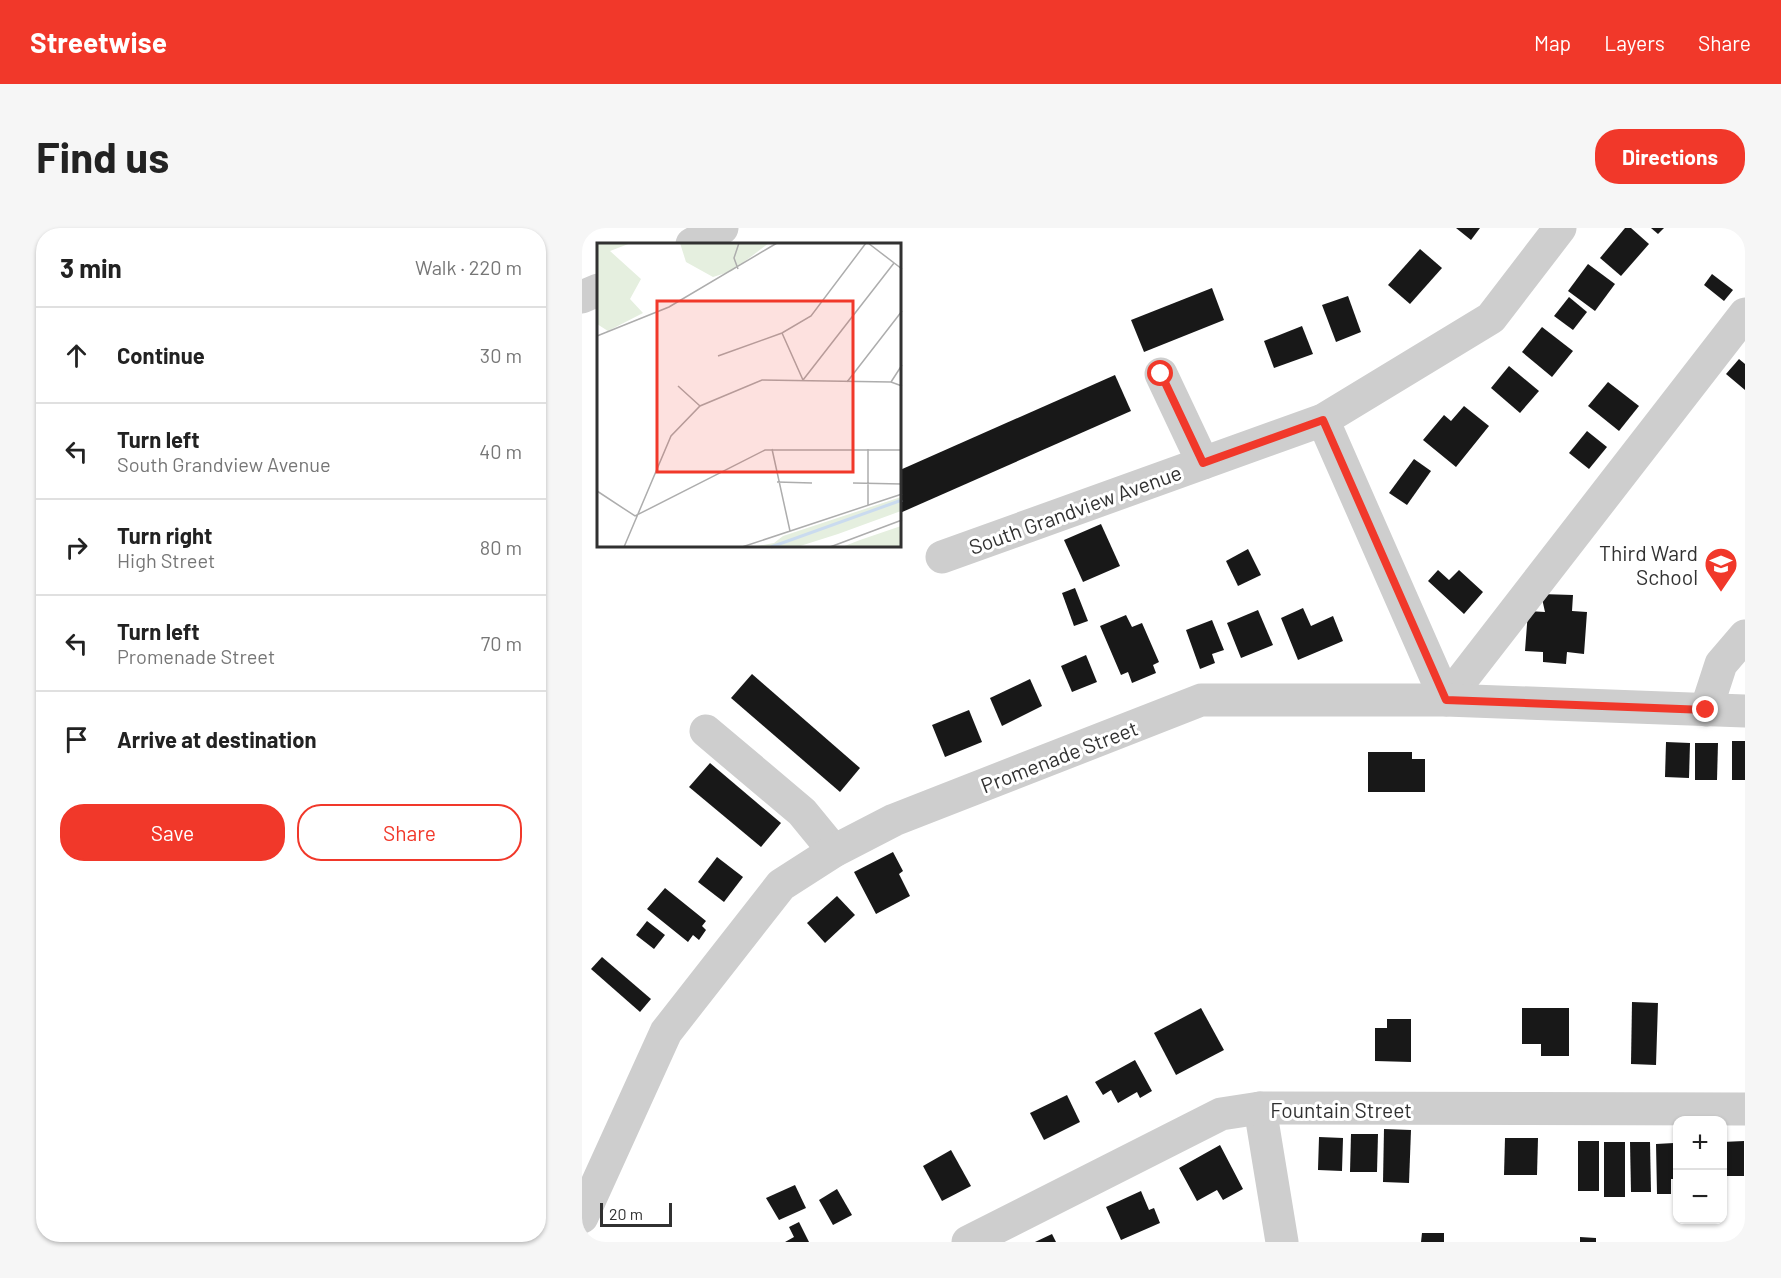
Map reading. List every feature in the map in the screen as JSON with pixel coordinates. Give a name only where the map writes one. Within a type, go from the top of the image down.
[{"type":"street","points":[[694,243],[722,228]]},
{"type":"street","name":"South Grandview Avenue","points":[[942,557],[1323,420],[1491,318],[1560,228]]},
{"type":"street","points":[[582,297],[597,290]]},
{"type":"street","points":[[1323,420],[1446,700],[1745,314]]},
{"type":"street","points":[[1161,374],[1203,463]]},
{"type":"street","points":[[1706,710],[1721,664],[1745,636]]},
{"type":"street","name":"Promenade Street","points":[[582,1217],[666,1032],[781,885],[834,851],[894,820],[1201,700],[1446,700],[1745,711]]},
{"type":"street","points":[[706,731],[802,812],[834,851]]},
{"type":"street","points":[[1260,1108],[1282,1242]]},
{"type":"street","name":"Fountain Street","points":[[968,1242],[1221,1114],[1260,1108],[1745,1109]]},
{"type":"building","points":[[1456,228],[1480,228],[1471,240]]},
{"type":"building","points":[[1625,228],[1631,228],[1649,244],[1621,276],[1600,258]]},
{"type":"building","points":[[1651,228],[1664,228],[1658,234]]},
{"type":"building","points":[[1420,249],[1442,268],[1410,304],[1388,285]]},
{"type":"building","points":[[1588,264],[1615,284],[1595,311],[1568,291]]},
{"type":"building","points":[[1712,274],[1733,290],[1724,301],[1704,285]]},
{"type":"building","points":[[1212,288],[1224,320],[1144,352],[1131,320]]},
{"type":"building","points":[[1348,296],[1361,332],[1336,342],[1322,305]]},
{"type":"building","points":[[1569,297],[1587,312],[1573,330],[1554,316]]},
{"type":"building","points":[[1302,326],[1313,354],[1274,368],[1264,341]]},
{"type":"building","points":[[1542,327],[1573,351],[1552,377],[1522,352]]},
{"type":"building","points":[[1739,359],[1745,364],[1745,390],[1726,374]]},
{"type":"building","points":[[1509,366],[1539,391],[1520,413],[1491,388]]},
{"type":"building","points":[[1115,375],[1131,411],[902,512],[902,469]]},
{"type":"building","points":[[1608,382],[1639,406],[1619,431],[1588,406]]},
{"type":"building","points":[[1464,406],[1489,426],[1456,467],[1423,440],[1444,415],[1451,421]]},
{"type":"building","points":[[1587,431],[1607,447],[1589,469],[1569,453]]},
{"type":"building","points":[[1414,459],[1431,471],[1407,505],[1389,493]]},
{"type":"building","points":[[1101,524],[1120,566],[1083,582],[1064,540]]},
{"type":"building","points":[[1248,549],[1261,575],[1238,586],[1226,561]]},
{"type":"building","points":[[1438,570],[1449,580],[1459,570],[1483,592],[1464,614],[1428,581]]},
{"type":"building","points":[[1075,588],[1088,621],[1074,626],[1062,593]]},
{"type":"building","points":[[1541,594],[1573,595],[1572,611],[1587,612],[1584,654],[1567,652],[1566,664],[1543,662],[1543,652],[1525,651],[1528,611],[1545,612]]},
{"type":"building","points":[[1303,608],[1311,626],[1333,616],[1343,641],[1298,660],[1281,618]]},
{"type":"building","points":[[1258,610],[1273,645],[1241,658],[1227,623]]},
{"type":"building","points":[[1126,615],[1132,627],[1142,623],[1159,662],[1153,665],[1156,673],[1132,683],[1128,672],[1121,675],[1100,626]]},
{"type":"building","points":[[1212,620],[1224,650],[1212,654],[1215,663],[1200,669],[1186,630]]},
{"type":"building","points":[[1086,655],[1097,682],[1072,692],[1061,666]]},
{"type":"building","points":[[752,674],[860,768],[840,792],[731,698]]},
{"type":"building","points":[[1030,679],[1042,706],[1002,726],[990,698]]},
{"type":"building","points":[[969,710],[982,742],[945,757],[932,725]]},
{"type":"building","points":[[1732,741],[1745,741],[1745,780],[1732,780]]},
{"type":"building","points":[[1666,742],[1690,743],[1689,778],[1665,777]]},
{"type":"building","points":[[1695,743],[1718,743],[1717,780],[1695,780]]},
{"type":"building","points":[[1368,752],[1412,752],[1412,759],[1425,759],[1425,792],[1368,792]]},
{"type":"building","points":[[710,763],[781,823],[761,847],[689,787]]},
{"type":"building","points":[[893,852],[903,871],[899,874],[910,896],[876,914],[854,872]]},
{"type":"building","points":[[717,857],[743,877],[724,902],[698,882]]},
{"type":"building","points":[[665,888],[706,921],[702,926],[706,930],[699,940],[693,935],[688,942],[647,909]]},
{"type":"building","points":[[837,896],[855,915],[825,943],[807,923]]},
{"type":"building","points":[[647,921],[665,935],[654,949],[636,935]]},
{"type":"building","points":[[602,957],[651,999],[640,1012],[591,969]]},
{"type":"building","points":[[1632,1002],[1658,1003],[1656,1065],[1631,1064]]},
{"type":"building","points":[[1201,1008],[1224,1050],[1176,1075],[1154,1033]]},
{"type":"building","points":[[1522,1008],[1569,1008],[1569,1056],[1541,1056],[1541,1044],[1522,1044]]},
{"type":"building","points":[[1387,1019],[1411,1019],[1411,1062],[1375,1061],[1375,1028],[1387,1028]]},
{"type":"building","points":[[1135,1060],[1152,1091],[1140,1098],[1137,1092],[1118,1103],[1111,1090],[1103,1095],[1095,1082]]},
{"type":"building","points":[[1067,1095],[1080,1122],[1044,1140],[1030,1113]]},
{"type":"building","points":[[1384,1129],[1411,1130],[1409,1183],[1383,1182]]},
{"type":"building","points":[[1351,1134],[1378,1134],[1377,1172],[1350,1172]]},
{"type":"building","points":[[1319,1137],[1343,1138],[1342,1171],[1318,1170]]},
{"type":"building","points":[[1505,1138],[1538,1138],[1537,1175],[1504,1175]]},
{"type":"building","points":[[1578,1141],[1599,1141],[1599,1191],[1578,1191]]},
{"type":"building","points":[[1744,1141],[1744,1176],[1727,1176],[1727,1142]]},
{"type":"building","points":[[1604,1142],[1625,1142],[1625,1197],[1604,1197]]},
{"type":"building","points":[[1630,1142],[1650,1142],[1651,1192],[1631,1192]]},
{"type":"building","points":[[1673,1143],[1671,1194],[1657,1194],[1656,1144]]},
{"type":"building","points":[[1220,1145],[1243,1189],[1223,1200],[1217,1190],[1197,1201],[1179,1168]]},
{"type":"building","points":[[951,1150],[971,1186],[942,1201],[923,1166]]},
{"type":"building","points":[[795,1185],[806,1208],[779,1220],[766,1198]]},
{"type":"building","points":[[837,1189],[852,1215],[833,1225],[819,1200]]},
{"type":"building","points":[[1141,1191],[1149,1210],[1154,1208],[1160,1223],[1121,1240],[1106,1207]]},
{"type":"building","points":[[799,1222],[809,1242],[785,1242],[794,1237],[789,1227]]},
{"type":"building","points":[[1422,1233],[1444,1233],[1444,1242],[1421,1242]]},
{"type":"building","points":[[1052,1234],[1056,1242],[1035,1242]]},
{"type":"building","points":[[1580,1237],[1596,1238],[1596,1242],[1580,1242]]},
{"type":"place","name":"Third Ward School","points":[[1721,593]]},
{"type":"route","points":[[1161,374],[1203,463],[1323,420],[1446,700],[1706,710]]}]
